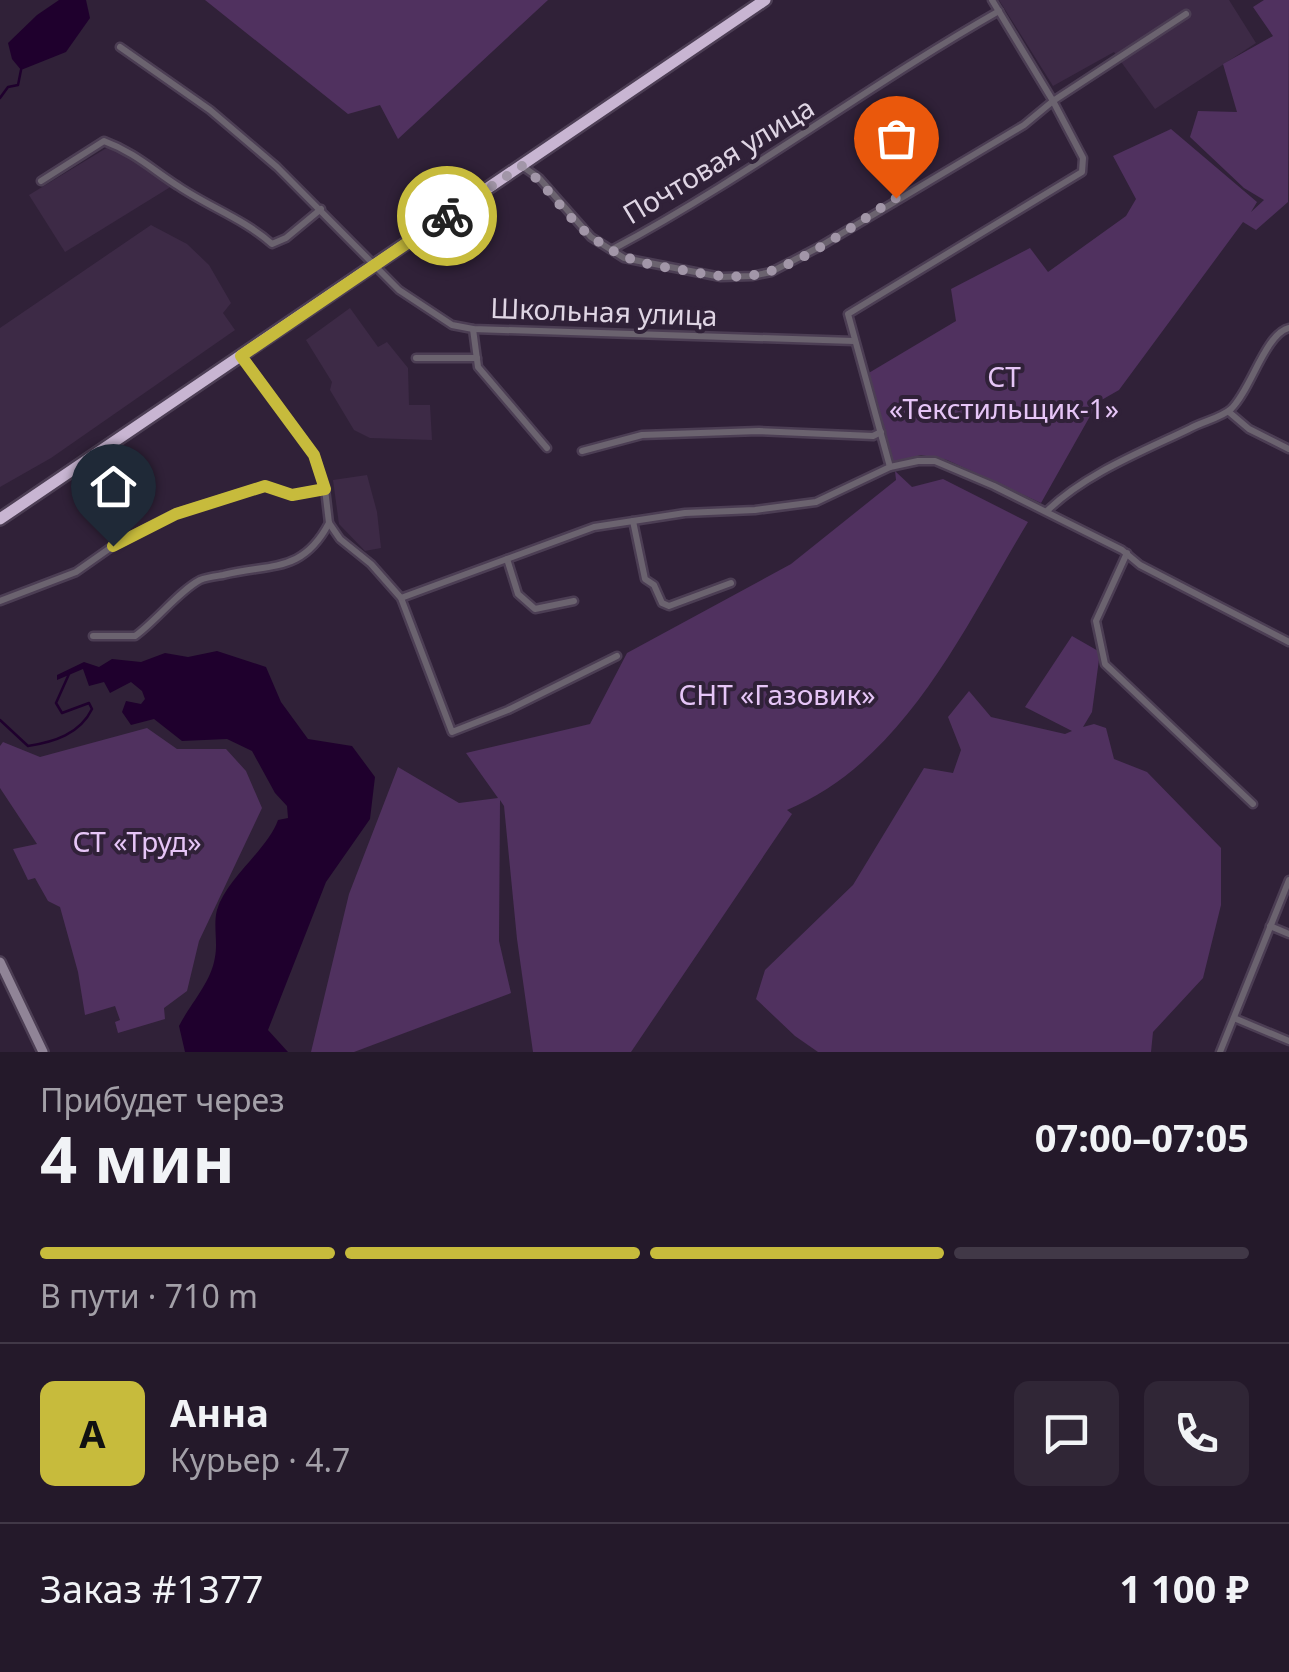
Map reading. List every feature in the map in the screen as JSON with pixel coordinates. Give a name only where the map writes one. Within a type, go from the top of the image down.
[{"type":"highway","points":[[0,520],[765,0]]},
{"type":"main road","points":[[0,962],[39,1051]]},
{"type":"street","points":[[890,467],[848,314],[1082,172],[1083,158],[992,0]]},
{"type":"street","name":"Почтовая улица","points":[[612,250],[998,11]]},
{"type":"street","points":[[522,166],[539,178],[591,237],[624,258],[721,277],[771,272],[1024,125],[1053,101],[1186,14]]},
{"type":"street","name":"Школьная улица","points":[[120,46],[210,110],[322,209],[372,266],[452,325],[473,329],[854,341]]},
{"type":"street","points":[[42,181],[104,141],[124,149],[193,196],[254,228],[272,244],[286,238],[322,209]]},
{"type":"street","points":[[1046,510],[1066,492],[1229,412],[1247,389],[1275,336],[1289,328]]},
{"type":"street","points":[[473,329],[478,368],[547,448]]},
{"type":"street","points":[[241,356],[314,455],[325,489],[328,523],[402,598],[452,732],[508,710],[617,656]]},
{"type":"street","points":[[416,358],[477,358]]},
{"type":"street","points":[[1229,412],[1249,429],[1289,449]]},
{"type":"street","points":[[582,452],[642,435],[759,432],[873,436],[882,432]]},
{"type":"street","points":[[402,598],[594,527],[685,513],[816,502],[890,467],[935,461],[1046,510],[1289,642]]},
{"type":"street","points":[[0,602],[76,572],[113,546],[176,514],[265,486],[292,495],[325,489]]},
{"type":"street","points":[[633,521],[645,579],[654,585],[662,603],[668,606],[731,583]]},
{"type":"street","points":[[93,636],[135,636],[200,580],[278,566],[306,555],[328,523]]},
{"type":"street","points":[[1127,554],[1096,621],[1105,664],[1253,804]]},
{"type":"street","points":[[507,559],[518,594],[535,610],[574,601]]},
{"type":"street","points":[[1220,1052],[1289,880]]},
{"type":"street","points":[[1270,926],[1289,934]]},
{"type":"street","points":[[1234,1018],[1289,1040]]},
{"type":"shaded area","points":[[59,0],[86,0],[90,18],[66,52],[21,70],[12,59],[8,43]]},
{"type":"shaded area","points":[[999,0],[1229,0],[1256,43],[1155,109],[1114,52],[1053,86]]},
{"type":"shaded area","points":[[113,144],[172,186],[65,252],[29,195]]},
{"type":"shaded area","points":[[151,225],[187,244],[209,265],[231,303],[223,313],[235,330],[51,458],[0,487],[0,328]]},
{"type":"shaded area","points":[[350,308],[378,347],[387,342],[408,368],[409,405],[430,405],[432,440],[370,438],[354,430],[330,390],[332,382],[306,340]]},
{"type":"shaded area","points":[[367,475],[381,548],[365,551],[339,524],[333,480]]},
{"type":"shaded area","points":[[217,651],[266,667],[281,702],[308,739],[352,746],[375,777],[370,819],[326,882],[268,1030],[288,1052],[185,1052],[179,1026],[213,967],[216,916],[222,898],[266,842],[278,820],[288,818],[287,806],[275,793],[252,751],[227,739],[182,741],[154,719],[131,725],[122,712],[126,701],[141,704],[145,699],[131,682],[110,693],[104,682],[89,686],[83,669],[57,680],[57,675],[84,662],[99,667],[112,659],[141,662],[165,653],[188,657]]},
{"type":"green space","points":[[205,0],[548,0],[398,139],[380,105],[348,114]]},
{"type":"green space","name":"СТ «Текстильщик-1»","points":[[1264,0],[1289,0],[1288,202],[1256,230],[1243,222],[1119,390],[1098,402],[1041,503],[947,460],[921,455],[893,462],[867,374],[956,321],[951,289],[1030,248],[1048,272],[1126,216],[1136,199],[1113,156],[1171,129],[1257,202],[1251,212],[1264,200],[1244,188],[1190,137],[1198,111],[1237,112],[1223,64],[1273,36],[1253,7]]},
{"type":"green space","name":"СНТ «Газовик»","points":[[895,471],[912,487],[943,479],[1028,522],[955,646],[899,724],[866,759],[829,788],[787,810],[792,814],[631,1052],[533,1052],[504,806],[500,800],[499,941],[511,993],[354,1052],[311,1052],[349,894],[398,767],[459,803],[498,798],[466,753],[590,724],[627,653],[791,564],[896,480]]},
{"type":"green space","points":[[1072,636],[1100,652],[1092,712],[1083,727],[1094,724],[1106,728],[1114,759],[1147,772],[1221,848],[1221,905],[1203,978],[1153,1032],[1151,1052],[818,1052],[756,999],[765,970],[853,885],[924,768],[953,773],[961,750],[948,717],[969,691],[991,717],[1065,734],[1072,731],[1025,707]]},
{"type":"green space","name":"СТ «Труд»","points":[[147,728],[177,749],[226,749],[246,771],[262,808],[199,941],[187,991],[164,1008],[165,1019],[118,1033],[115,1022],[120,1020],[115,1006],[85,1015],[60,907],[48,901],[35,878],[28,880],[13,849],[37,844],[0,788],[0,746],[3,742],[40,757]]},
{"type":"waterway","points":[[0,98],[8,87],[18,85],[21,70]]},
{"type":"waterway","points":[[0,720],[28,746],[73,731],[92,709],[89,703],[62,713],[56,703],[69,674]]},
{"type":"way so far","points":[[447,216],[522,166],[539,178],[591,237],[624,258],[721,277],[752,276],[771,272],[795,259],[896,198]]},
{"type":"route","points":[[113,546],[176,514],[265,486],[292,495],[325,489],[314,455],[241,356],[447,216]]}]
